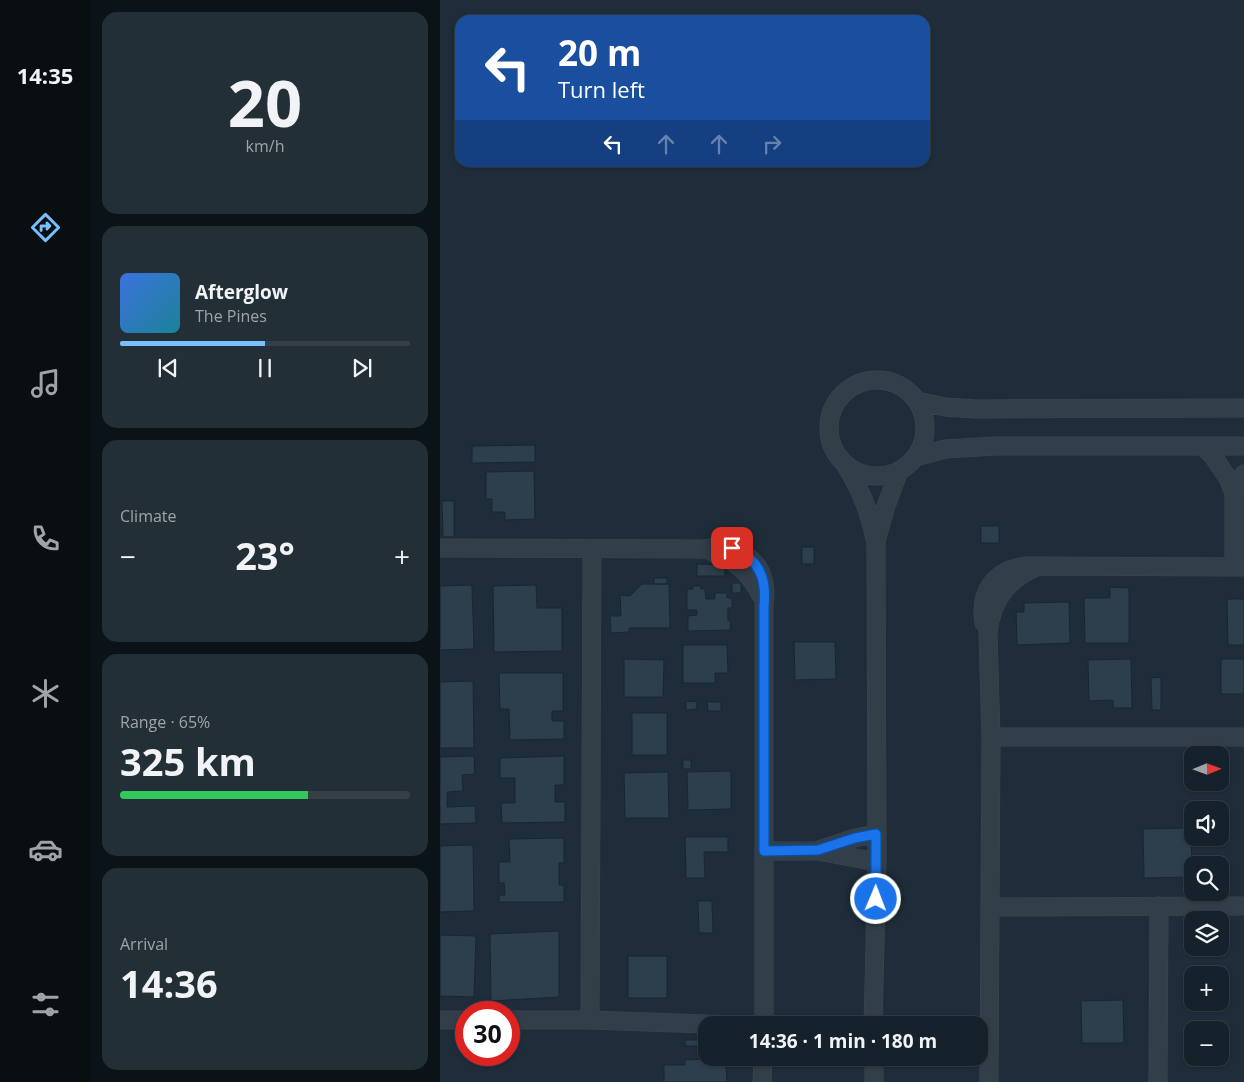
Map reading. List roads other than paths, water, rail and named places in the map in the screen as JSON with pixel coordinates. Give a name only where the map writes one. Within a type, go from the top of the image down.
[{"type":"street","points":[[845,464],[857,472],[871,476],[885,476],[909,465],[916,457],[923,444],[926,429],[924,414],[917,401],[907,390],[894,382],[880,379],[865,381],[852,387],[841,396],[833,409],[829,424],[830,438],[836,452],[862,493],[876,542],[874,1016]]},
{"type":"street","points":[[917,401],[945,407],[975,409],[1244,408]]},
{"type":"street","points":[[916,457],[933,451],[1006,446],[1244,446]]},
{"type":"street","points":[[990,1082],[991,737],[988,633],[992,612],[1009,584],[1026,571],[1036,567],[1239,567],[1234,494],[1229,480],[1213,456],[1202,446]]},
{"type":"street","points":[[876,542],[886,506],[899,471]]},
{"type":"street","points":[[1234,494],[1244,474]]},
{"type":"street","points":[[440,548],[704,550],[732,561],[742,568],[756,586],[764,606],[764,1016]]},
{"type":"street","points":[[590,1020],[592,550]]},
{"type":"street","points":[[991,737],[1244,737]]},
{"type":"street","points":[[818,850],[855,838],[876,834]]},
{"type":"street","points":[[764,851],[818,850],[876,862]]},
{"type":"street","points":[[1158,1082],[1159,906]]},
{"type":"street","points":[[990,907],[1244,906]]},
{"type":"street","points":[[440,1020],[455,1020]]},
{"type":"street","points":[[520,1020],[698,1024]]},
{"type":"street","points":[[762,1082],[763,1066]]},
{"type":"street","points":[[874,1066],[874,1082]]}]
